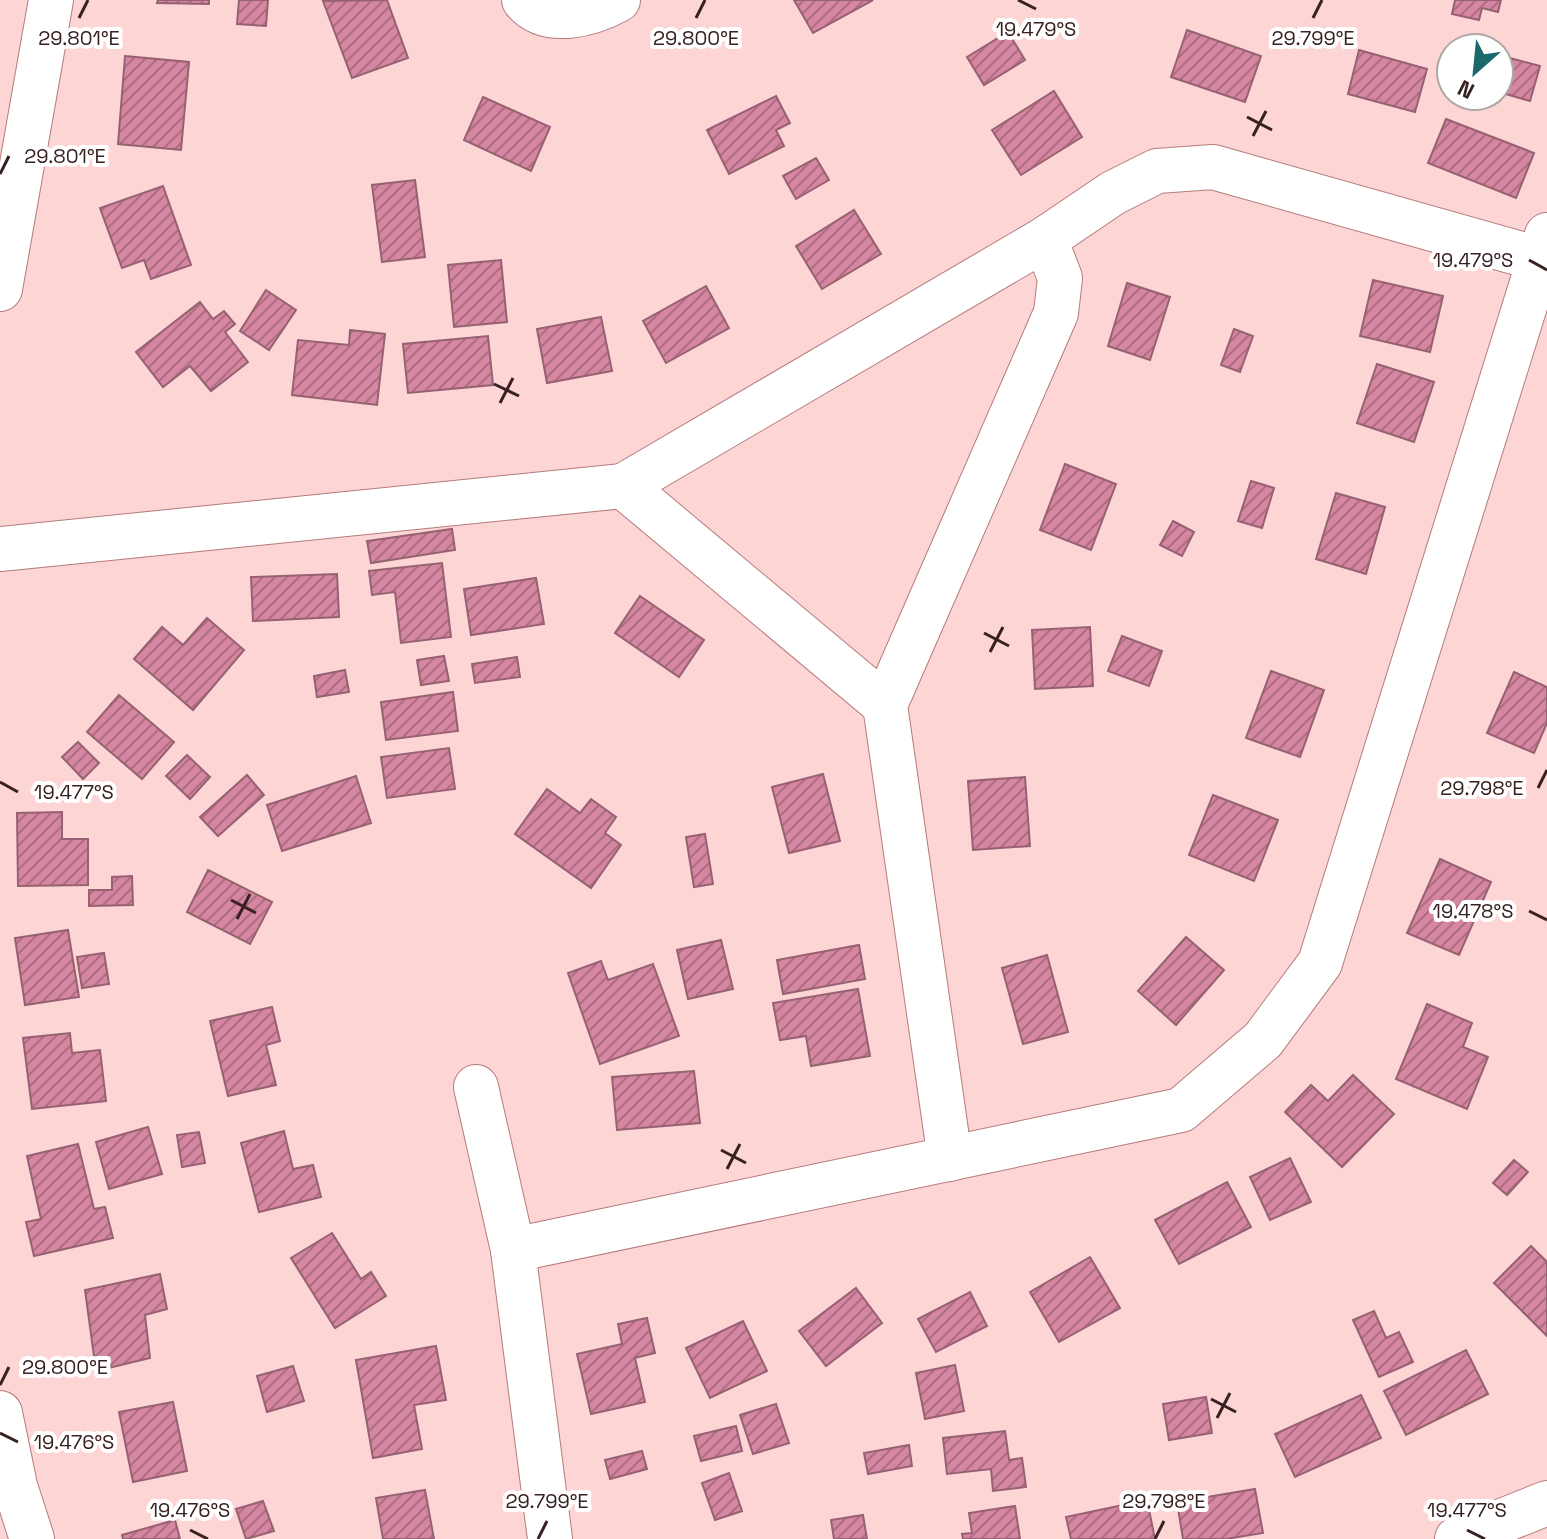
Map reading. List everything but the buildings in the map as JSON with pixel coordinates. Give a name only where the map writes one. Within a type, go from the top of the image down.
[{"type":"street","points":[[0,289],[51,0]]},
{"type":"street","points":[[524,0],[530,7],[560,19],[618,0]]},
{"type":"street","points":[[0,549],[623,486],[1045,239],[1113,193],[1157,171],[1213,167],[1543,247],[1320,963],[1263,1040],[1181,1110],[513,1250]]},
{"type":"street","points":[[950,1159],[885,705],[1056,313],[1060,278],[1045,239]]},
{"type":"street","points":[[623,486],[885,705]]},
{"type":"street","points":[[476,1087],[513,1250],[550,1539]]},
{"type":"street","points":[[0,1413],[7,1488],[32,1539]]},
{"type":"street","points":[[1501,1521],[1547,1467]]},
{"type":"street","points":[[1457,1539],[1547,1503]]}]
